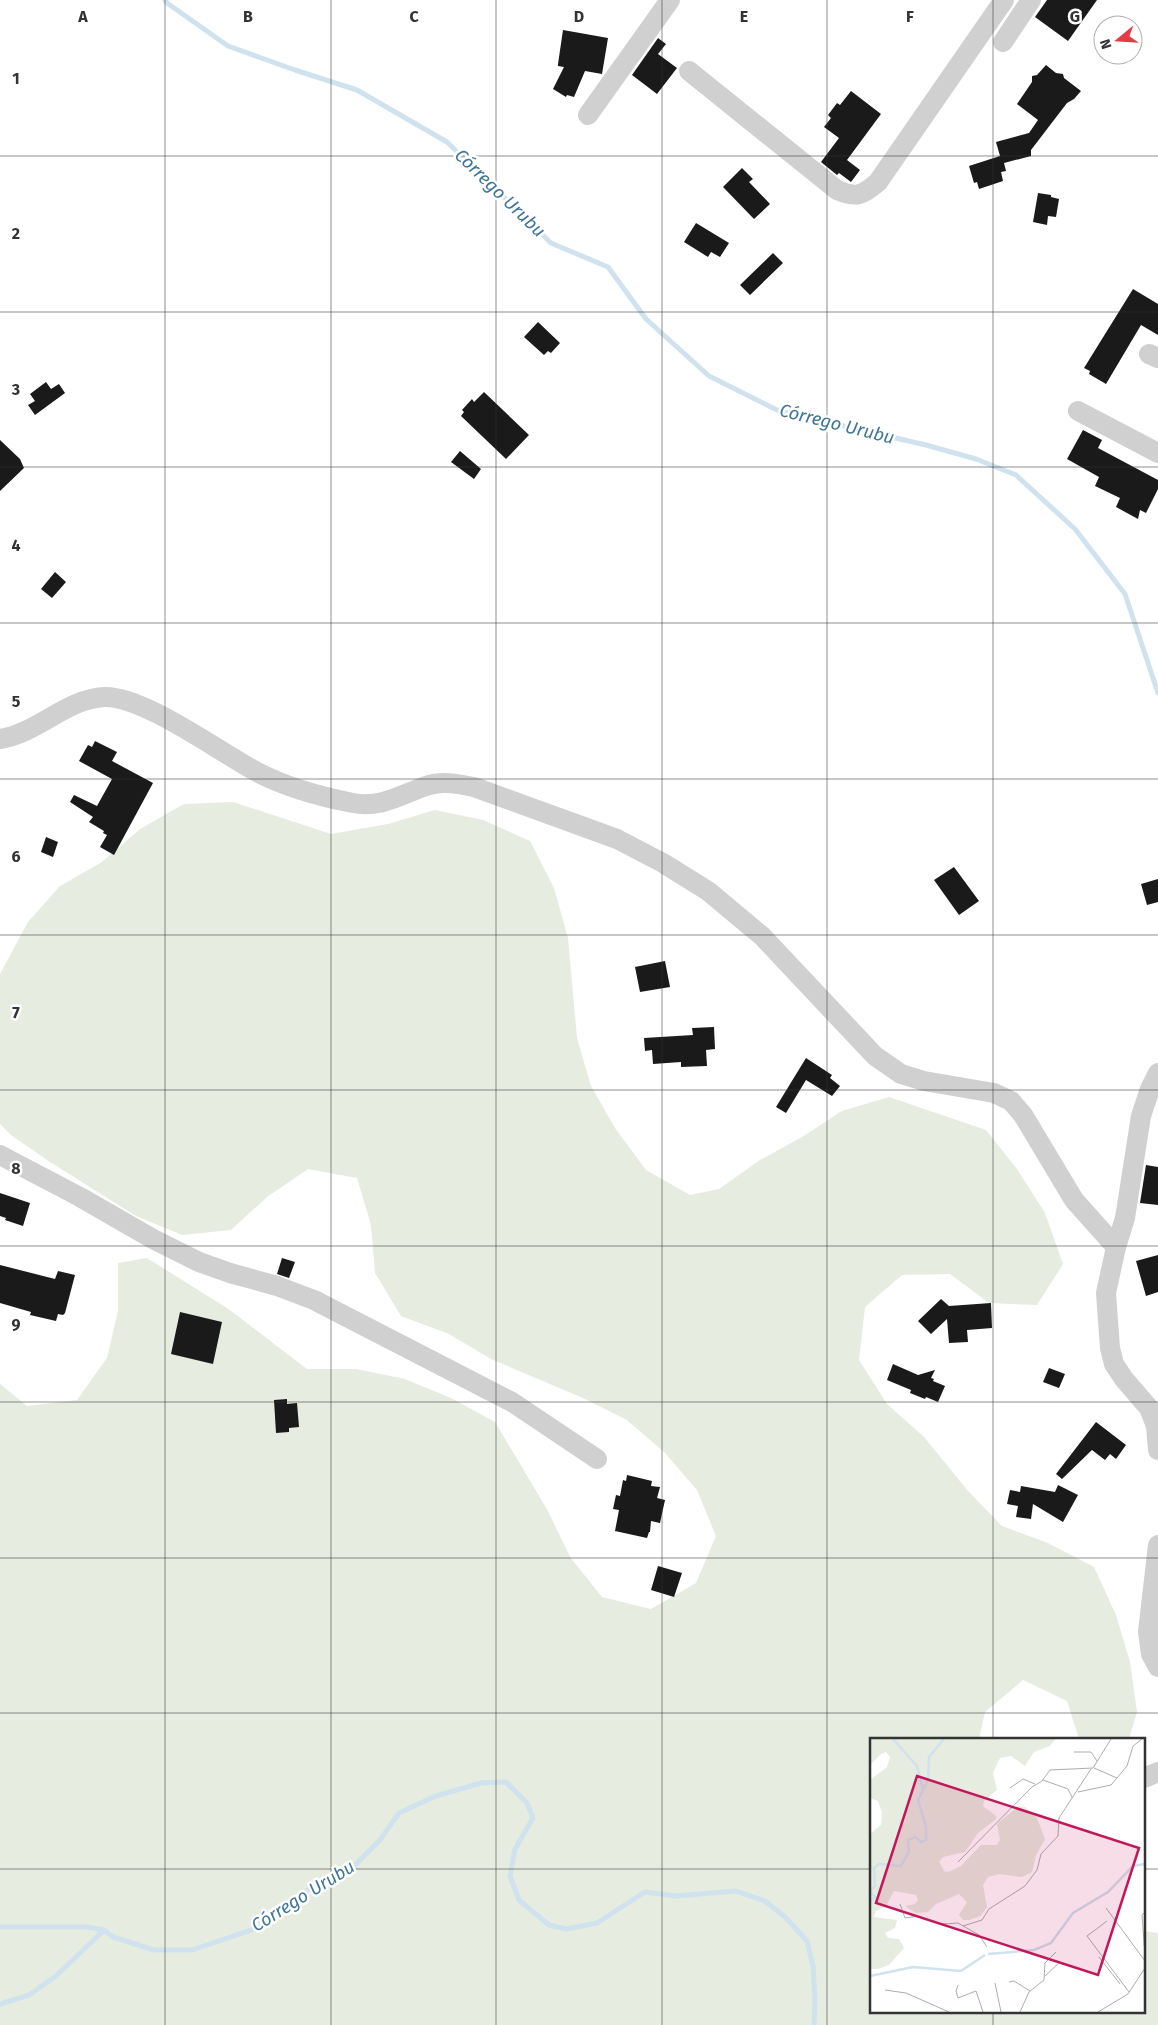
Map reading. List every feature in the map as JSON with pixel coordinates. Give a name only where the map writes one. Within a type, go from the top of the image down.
[{"type":"street","points":[[588,115],[670,0]]},
{"type":"street","points":[[689,71],[836,190],[851,196],[866,193],[878,182],[1004,0]]},
{"type":"street","points":[[1003,42],[1031,0]]},
{"type":"street","points":[[1078,411],[1158,453]]},
{"type":"street","points":[[0,739],[29,731],[64,710],[90,699],[105,697],[121,698],[153,710],[261,774],[314,794],[355,804],[375,804],[388,802],[430,785],[456,783],[474,787],[618,839],[663,863],[708,891],[762,936],[875,1056],[901,1074],[924,1081],[994,1093],[1011,1101],[1024,1115],[1074,1200],[1116,1247]]},
{"type":"street","points":[[1158,1073],[1150,1090],[1142,1116],[1125,1218],[1116,1247],[1106,1293],[1110,1348],[1114,1364],[1148,1408],[1156,1426],[1158,1450]]},
{"type":"street","points":[[0,1155],[80,1196],[153,1239],[199,1262],[277,1286],[314,1300],[512,1402],[597,1459]]},
{"type":"street","points":[[1158,1546],[1148,1632],[1151,1654],[1158,1667]]},
{"type":"street","points":[[1146,1777],[1158,1772]]},
{"type":"shaded area","points":[[233,802],[331,834],[388,824],[435,810],[483,820],[530,841],[554,888],[568,938],[577,1038],[591,1086],[615,1128],[646,1170],[690,1195],[719,1189],[760,1160],[802,1137],[842,1111],[889,1097],[986,1130],[1017,1169],[1045,1213],[1063,1264],[1037,1305],[989,1303],[950,1274],[902,1275],[865,1307],[859,1360],[887,1404],[924,1437],[968,1491],[1002,1526],[1048,1543],[1094,1567],[1116,1615],[1130,1662],[1137,1712],[1129,1738],[1079,1738],[1067,1701],[1023,1680],[985,1712],[979,1738],[870,1738],[870,2012],[1146,2012],[1146,1931],[1158,1933],[1158,2025],[0,2025],[0,1384],[27,1406],[77,1400],[107,1358],[118,1311],[118,1263],[147,1258],[227,1308],[307,1369],[356,1369],[405,1379],[451,1398],[495,1422],[548,1511],[570,1557],[602,1597],[651,1609],[696,1583],[716,1536],[697,1490],[665,1453],[627,1420],[583,1398],[491,1359],[449,1334],[401,1316],[375,1273],[371,1225],[357,1178],[308,1169],[267,1197],[231,1230],[182,1235],[136,1216],[50,1162],[11,1135],[0,1124],[0,974],[28,922],[60,886],[102,862],[140,829],[184,804]]},
{"type":"building","points":[[1047,0],[1097,0],[1068,41],[1035,17]]},
{"type":"building","points":[[563,30],[608,38],[602,74],[585,71],[574,97],[567,95],[566,97],[553,89],[564,67],[558,66]]},
{"type":"building","points":[[658,38],[666,44],[658,54],[677,68],[657,94],[632,75]]},
{"type":"building","points":[[1046,65],[1056,73],[1063,74],[1064,78],[1081,91],[1074,99],[1067,103],[1031,150],[1031,156],[1004,163],[1006,171],[1001,172],[1003,181],[979,189],[977,182],[974,183],[969,166],[1000,156],[996,142],[1029,133],[1038,120],[1017,104],[1032,82],[1032,76],[1037,75]]},
{"type":"building","points":[[851,91],[881,114],[847,160],[860,170],[851,182],[839,173],[837,175],[821,162],[839,138],[824,127],[831,118],[828,115],[837,103],[840,105]]},
{"type":"building","points":[[742,168],[753,179],[749,182],[770,204],[754,219],[723,187]]},
{"type":"building","points":[[1038,193],[1051,195],[1051,197],[1059,199],[1056,217],[1048,216],[1047,225],[1033,222]]},
{"type":"building","points":[[696,223],[729,243],[720,257],[711,252],[708,257],[684,242]]},
{"type":"building","points":[[773,253],[783,263],[750,295],[740,285]]},
{"type":"building","points":[[1133,289],[1158,304],[1158,335],[1141,325],[1106,384],[1089,374],[1090,371],[1084,368]]},
{"type":"building","points":[[538,322],[560,343],[551,353],[548,351],[544,355],[524,337]]},
{"type":"building","points":[[46,382],[51,389],[59,384],[65,393],[35,415],[28,405],[35,401],[30,394]]},
{"type":"building","points":[[484,392],[529,435],[506,459],[461,416],[464,412],[462,410],[472,399],[474,402]]},
{"type":"building","points":[[1083,430],[1102,440],[1098,448],[1158,480],[1158,489],[1146,513],[1140,510],[1138,519],[1116,507],[1120,498],[1095,486],[1099,477],[1067,459]]},
{"type":"building","points":[[0,440],[20,459],[24,468],[0,491]]},
{"type":"building","points":[[460,451],[481,469],[474,479],[451,462]]},
{"type":"building","points":[[55,572],[66,582],[52,598],[41,589]]},
{"type":"building","points":[[95,741],[117,752],[112,761],[153,783],[114,855],[100,847],[107,835],[89,822],[93,817],[70,802],[74,795],[97,806],[112,779],[79,761],[88,745],[92,747]]},
{"type":"building","points":[[46,837],[58,842],[53,857],[41,852]]},
{"type":"building","points":[[954,867],[979,901],[959,915],[934,880]]},
{"type":"building","points":[[1158,879],[1158,902],[1147,905],[1141,884]]},
{"type":"building","points":[[665,961],[670,987],[640,992],[635,967]]},
{"type":"building","points":[[714,1027],[715,1049],[706,1050],[707,1066],[681,1067],[681,1062],[653,1064],[652,1050],[645,1051],[644,1038],[693,1035],[692,1028]]},
{"type":"building","points":[[806,1058],[832,1075],[830,1078],[840,1086],[832,1096],[806,1080],[786,1113],[776,1107]]},
{"type":"building","points":[[1146,1165],[1158,1167],[1158,1205],[1140,1203]]},
{"type":"building","points":[[0,1193],[30,1203],[23,1226],[5,1220],[6,1218],[0,1216]]},
{"type":"building","points":[[1158,1255],[1158,1292],[1146,1296],[1136,1261]]},
{"type":"building","points":[[282,1258],[295,1262],[289,1278],[277,1274]]},
{"type":"building","points":[[0,1265],[55,1279],[58,1271],[75,1275],[65,1313],[63,1315],[58,1314],[56,1321],[30,1315],[31,1312],[0,1303]]},
{"type":"building","points":[[941,1299],[949,1306],[991,1303],[992,1328],[967,1330],[968,1342],[949,1343],[947,1319],[931,1334],[918,1321]]},
{"type":"building","points":[[180,1312],[222,1322],[213,1364],[171,1354]]},
{"type":"building","points":[[893,1364],[918,1375],[935,1370],[931,1378],[934,1379],[933,1381],[945,1386],[938,1402],[910,1393],[911,1390],[887,1380]]},
{"type":"building","points":[[1049,1368],[1065,1374],[1059,1388],[1043,1382]]},
{"type":"building","points":[[287,1399],[287,1404],[297,1403],[299,1427],[289,1428],[289,1432],[276,1433],[274,1400]]},
{"type":"building","points":[[1096,1422],[1126,1445],[1116,1459],[1110,1454],[1105,1460],[1092,1450],[1062,1479],[1056,1474]]},
{"type":"building","points":[[627,1475],[652,1481],[651,1486],[660,1487],[657,1498],[665,1500],[660,1523],[651,1521],[650,1532],[647,1538],[615,1531],[619,1510],[613,1509],[616,1495],[620,1496],[623,1480],[626,1481]]},
{"type":"building","points":[[1058,1485],[1078,1495],[1063,1522],[1033,1504],[1031,1519],[1016,1517],[1018,1506],[1007,1504],[1010,1490],[1020,1492],[1021,1486],[1055,1492]]},
{"type":"building","points":[[658,1566],[682,1573],[674,1597],[651,1590]]},
{"type":"waterway","name":"Córrego Urubu","points":[[165,0],[228,46],[357,90],[447,142],[551,243],[608,267],[646,319],[709,376],[779,411],[926,445],[976,459],[1016,475],[1075,529],[1125,594],[1158,693]]},
{"type":"waterway","name":"Córrego Urubu","points":[[0,1927],[87,1927],[104,1930],[113,1937],[154,1950],[192,1950],[260,1927],[317,1883],[353,1867],[380,1840],[399,1813],[436,1796],[481,1783],[506,1782],[527,1803],[533,1818],[515,1849],[510,1876],[519,1900],[549,1925],[566,1929],[597,1923],[645,1892],[676,1896],[736,1891],[765,1901],[786,1918],[807,1941],[813,1966],[814,2025]]},
{"type":"waterway","name":"Córrego Urubu","points":[[0,2004],[29,1995],[56,1976],[104,1930]]}]
